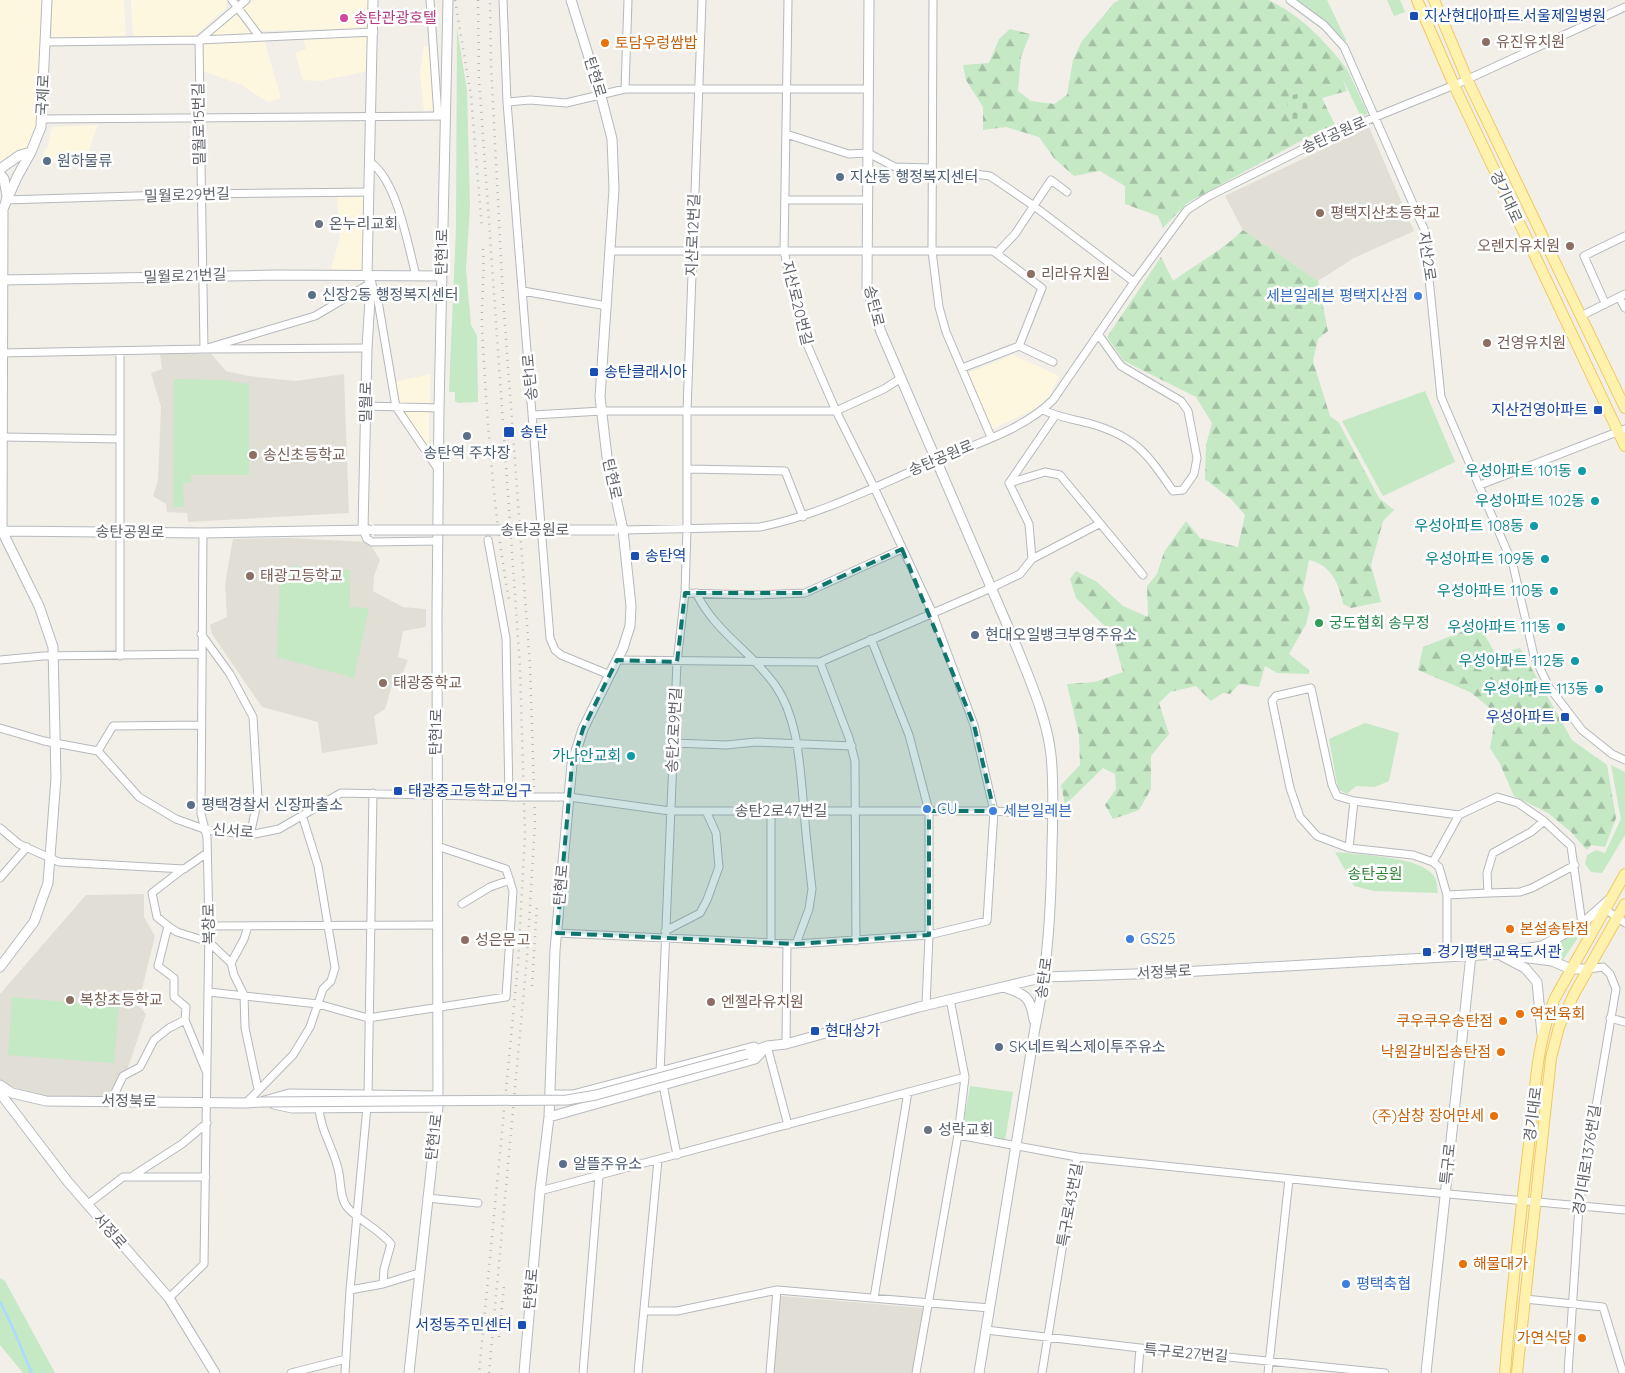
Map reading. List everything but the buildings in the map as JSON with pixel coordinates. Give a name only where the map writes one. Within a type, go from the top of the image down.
[{"type":"main road","name":"경기대로","points":[[1417,0],[1454,85],[1622,430],[1625,446]]},
{"type":"main road","name":"경기대로","points":[[1434,0],[1466,79],[1625,408]]},
{"type":"main road","name":"경기대로","points":[[1505,1373],[1522,1202],[1546,1018],[1555,998],[1625,874]]},
{"type":"main road","name":"경기대로","points":[[1517,1373],[1551,1058],[1558,1027],[1588,969],[1621,920],[1625,904]]},
{"type":"street","name":"국제로","points":[[6,198],[40,132],[46,0]]},
{"type":"street","points":[[232,0],[259,36]]},
{"type":"street","points":[[199,40],[246,0]]},
{"type":"street","name":"밀월로","points":[[363,530],[374,32],[373,0]]},
{"type":"street","points":[[41,119],[198,116],[442,116],[430,0]]},
{"type":"street","name":"탄현1로","points":[[409,1373],[438,1107],[436,795],[439,408],[442,276],[442,116],[448,0]]},
{"type":"street","name":"송탄1로","points":[[503,0],[507,102],[550,638],[555,650],[561,655],[610,675]]},
{"type":"street","name":"탄현로","points":[[524,1373],[540,1191],[549,1117],[557,933],[572,764],[583,729],[617,660],[630,626],[631,606],[607,457],[600,368],[611,251],[614,189],[612,139],[601,96],[571,0]]},
{"type":"street","points":[[625,89],[628,0]]},
{"type":"street","name":"지산로12번길","points":[[687,529],[686,412],[702,0]]},
{"type":"street","name":"지산로20번길","points":[[788,0],[784,251],[806,342],[836,412],[874,487],[933,614],[974,725],[994,811],[990,909],[987,921],[929,935]]},
{"type":"street","name":"송탄로","points":[[869,0],[866,252],[868,288],[881,332],[1038,702],[1051,754],[1053,815],[1052,898],[1046,977],[1035,1028],[979,1373]]},
{"type":"street","points":[[933,0],[932,250],[939,307],[991,437]]},
{"type":"street","name":"지산2로","points":[[1290,0],[1324,25],[1344,48],[1424,230],[1441,397],[1513,565],[1534,656],[1549,687],[1582,730],[1612,754],[1625,760]]},
{"type":"street","name":"송탄공원로","points":[[1,532],[203,534],[363,530],[687,529],[760,527],[803,517],[1016,426],[1043,410],[1064,385],[1134,282],[1187,210],[1209,196],[1282,158],[1373,116],[1454,85],[1625,7]]},
{"type":"street","points":[[45,42],[199,40],[374,32]]},
{"type":"street","name":"밀월로15번길","points":[[199,40],[198,116],[204,349]]},
{"type":"street","points":[[507,102],[530,100],[566,103],[601,96],[609,91],[625,89],[868,90]]},
{"type":"street","points":[[786,134],[849,154],[868,153],[895,167],[990,176],[1034,206],[1134,282]]},
{"type":"street","points":[[0,169],[20,155],[31,152]]},
{"type":"street","points":[[371,163],[378,168],[397,204],[416,276]]},
{"type":"street","points":[[0,174],[4,179],[6,198],[3,214],[1,397],[4,437],[1,532],[38,606],[54,656],[56,743],[56,778],[48,883],[34,922],[0,967]]},
{"type":"street","points":[[995,252],[1015,234],[1051,180],[1067,192]]},
{"type":"street","name":"밀월로29번길","points":[[6,198],[369,192]]},
{"type":"street","points":[[785,200],[867,200]]},
{"type":"street","points":[[1605,303],[1584,256],[1625,236]]},
{"type":"street","points":[[611,251],[866,252],[932,250],[995,252],[1042,288],[1020,346]]},
{"type":"street","name":"밀월로21번길","points":[[3,280],[202,276],[369,279]]},
{"type":"street","points":[[204,349],[315,316],[369,279],[442,276]]},
{"type":"street","points":[[369,279],[377,295],[396,407],[439,469]]},
{"type":"street","points":[[523,291],[607,306]]},
{"type":"street","points":[[1581,316],[1622,295],[1625,308]]},
{"type":"street","points":[[1043,410],[1056,416],[1111,429],[1134,442],[1148,454],[1173,491],[1183,490],[1194,474],[1197,458],[1188,411],[1181,401],[1121,366],[1098,334]]},
{"type":"street","points":[[962,368],[1020,346],[1053,362]]},
{"type":"street","points":[[1,353],[367,348]]},
{"type":"street","points":[[120,352],[120,656]]},
{"type":"street","points":[[533,415],[602,411],[836,412],[884,389],[902,378]]},
{"type":"street","points":[[366,406],[439,408]]},
{"type":"street","points":[[1009,483],[1056,416]]},
{"type":"street","points":[[1480,486],[1622,430]]},
{"type":"street","points":[[4,437],[120,439]]},
{"type":"street","points":[[687,470],[785,470],[803,517]]},
{"type":"street","points":[[1009,483],[1045,472],[1060,475],[1143,575]]},
{"type":"street","points":[[1009,483],[1029,524],[1032,559]]},
{"type":"street","points":[[617,660],[758,663],[820,662],[933,614],[1020,574],[1032,559],[1099,524]]},
{"type":"street","name":"송탄2로9번길","points":[[660,1073],[664,935],[677,662],[685,593],[687,529]]},
{"type":"street","points":[[363,530],[367,539],[372,542],[438,541]]},
{"type":"street","name":"복창로","points":[[169,1298],[204,1264],[209,926],[207,837],[202,814],[201,634],[203,534]]},
{"type":"street","points":[[488,540],[506,638],[513,797]]},
{"type":"street","points":[[685,593],[755,595],[805,593],[902,549]]},
{"type":"street","points":[[696,593],[706,613],[723,633],[758,663],[780,694],[797,744],[812,889],[809,909],[796,944]]},
{"type":"street","points":[[201,634],[230,674],[253,716],[258,799],[250,835]]},
{"type":"street","points":[[871,639],[909,734],[929,811],[929,935],[926,1006]]},
{"type":"street","points":[[0,660],[54,656],[201,654]]},
{"type":"street","points":[[820,662],[852,746],[855,761],[856,941]]},
{"type":"street","points":[[1447,956],[1447,895],[1439,867],[1433,862],[1413,856],[1349,848],[1317,836],[1300,817],[1290,788],[1272,701],[1276,696],[1311,688],[1332,785],[1337,796],[1354,801],[1459,815],[1497,797],[1518,803],[1544,821],[1570,846],[1575,866],[1582,924]]},
{"type":"street","points":[[0,728],[56,743],[98,751],[113,726],[201,725]]},
{"type":"street","points":[[673,743],[726,745],[756,742],[852,746]]},
{"type":"street","name":"신서로","points":[[98,751],[139,797],[176,819],[204,829],[250,835],[278,829],[341,793],[569,797]]},
{"type":"street","points":[[345,1373],[350,1290],[368,1096],[373,793]]},
{"type":"street","name":"송탄2로47번길","points":[[569,797],[670,811],[994,811],[1053,815]]},
{"type":"street","points":[[1349,848],[1354,801]]},
{"type":"street","points":[[770,810],[771,943]]},
{"type":"street","points":[[664,935],[700,913],[708,900],[719,867],[716,833],[706,811]]},
{"type":"street","points":[[246,1102],[293,1055],[310,1027],[323,989],[331,981],[336,968],[318,866],[302,815]]},
{"type":"street","points":[[1433,862],[1459,815]]},
{"type":"street","points":[[1488,893],[1487,873],[1494,852],[1531,832],[1544,821]]},
{"type":"street","points":[[0,828],[19,844],[59,862],[184,868]]},
{"type":"street","points":[[209,992],[318,1004],[368,1018],[506,997],[513,891],[506,869],[437,846]]},
{"type":"street","points":[[0,878],[26,847]]},
{"type":"street","points":[[207,853],[152,892],[157,917],[177,932],[209,942],[232,963]]},
{"type":"street","points":[[1447,895],[1520,892],[1532,888],[1575,866]]},
{"type":"street","points":[[462,904],[490,887],[510,880]]},
{"type":"street","points":[[1497,954],[1542,946],[1582,924],[1612,896]]},
{"type":"street","points":[[1605,909],[1621,920]]},
{"type":"street","points":[[209,926],[438,925]]},
{"type":"street","points":[[168,926],[158,966],[174,978],[174,997],[186,1007],[185,1020],[208,1075]]},
{"type":"street","points":[[248,926],[232,963],[234,975],[244,995],[245,1028],[258,1089]]},
{"type":"street","points":[[557,933],[664,935],[787,944],[929,935]]},
{"type":"street","points":[[786,1044],[787,944]]},
{"type":"street","points":[[1497,954],[1525,968],[1537,982],[1543,1036]]},
{"type":"street","name":"서정북로","points":[[0,1085],[12,1093],[46,1101],[567,1100],[596,1095],[747,1054],[767,1046],[786,1044],[926,1006],[1046,977],[1164,973],[1497,954],[1552,961],[1571,969],[1588,969]]},
{"type":"street","name":"특구로","points":[[1426,1373],[1471,955]]},
{"type":"street","name":"경기대로1376번길","points":[[1568,1373],[1579,1206],[1616,989],[1610,974],[1602,967],[1588,969]]},
{"type":"street","points":[[1004,987],[1022,993],[1032,1004],[1035,1028]]},
{"type":"street","points":[[916,1373],[958,1136],[965,1077],[950,1000]]},
{"type":"street","points":[[1610,1018],[1625,1022]]},
{"type":"street","points":[[111,1101],[123,1076],[140,1067],[154,1040],[169,1028],[185,1020]]},
{"type":"street","points":[[550,1095],[573,1095],[747,1048],[767,1046]]},
{"type":"street","points":[[549,1117],[755,1060],[767,1046]]},
{"type":"street","points":[[767,1046],[788,1124]]},
{"type":"street","points":[[551,1077],[558,1086],[573,1095]]},
{"type":"street","points":[[540,1191],[965,1077]]},
{"type":"street","points":[[663,1085],[677,1154]]},
{"type":"street","points":[[874,1298],[908,1092]]},
{"type":"street","name":"서정로","points":[[0,1093],[68,1182],[169,1298],[215,1373]]},
{"type":"street","points":[[262,1102],[289,1094],[437,1096]]},
{"type":"street","points":[[262,1102],[292,1108],[438,1107]]},
{"type":"street","points":[[319,1107],[320,1121],[336,1159],[342,1199],[347,1207],[382,1233],[391,1244],[384,1269],[384,1284]]},
{"type":"street","points":[[134,1175],[182,1144],[207,1123]]},
{"type":"street","points":[[958,1136],[1077,1156]]},
{"type":"street","name":"특구로43번길","points":[[1042,1373],[1077,1156],[1288,1179],[1625,1210]]},
{"type":"street","points":[[638,1373],[658,1160]]},
{"type":"street","points":[[88,1204],[122,1177],[134,1175],[206,1177]]},
{"type":"street","points":[[583,1373],[599,1176]]},
{"type":"street","points":[[1268,1373],[1288,1179]]},
{"type":"street","points":[[427,1198],[478,1203]]},
{"type":"street","points":[[350,1290],[384,1284],[419,1272]]},
{"type":"street","points":[[770,1373],[777,1290]]},
{"type":"street","points":[[644,1311],[677,1311],[777,1290],[990,1308]]},
{"type":"street","points":[[1525,1299],[1602,1307],[1623,1373]]},
{"type":"street","name":"특구로27번길","points":[[986,1330],[1385,1373]]},
{"type":"street","points":[[1138,1373],[1140,1348]]},
{"type":"street","points":[[291,1373],[346,1359]]},
{"type":"highlighted area","points":[[902,549],[974,725],[994,811],[929,811],[929,935],[796,944],[557,933],[572,764],[583,729],[617,660],[677,662],[685,593],[805,593]]},
{"type":"shaded area","points":[[0,0],[41,0],[40,127],[33,143],[0,166]]},
{"type":"shaded area","points":[[52,0],[124,0],[126,36],[52,39]]},
{"type":"shaded area","points":[[131,0],[226,0],[226,8],[194,36],[133,36]]},
{"type":"shaded area","points":[[254,0],[369,0],[369,28],[259,31],[242,9]]},
{"type":"shaded area","points":[[237,12],[253,34],[209,36]]},
{"type":"shaded area","points":[[369,36],[368,71],[320,81],[303,80],[295,53],[306,49],[303,38]]},
{"type":"shaded area","points":[[264,40],[281,98],[268,102],[240,84],[202,71],[204,44]]},
{"type":"shaded area","points":[[424,46],[429,46],[433,110],[424,111],[420,73]]},
{"type":"shaded area","points":[[98,125],[83,166],[72,163],[64,169],[42,155],[48,146],[52,127]]},
{"type":"shaded area","name":"평택지산초등학교","points":[[1369,127],[1414,231],[1354,258],[1318,281],[1243,230],[1225,196]]},
{"type":"shaded area","points":[[337,197],[366,197],[364,270],[331,269],[340,237]]},
{"type":"shaded area","name":"송신초등학교","points":[[160,354],[211,354],[226,371],[248,376],[296,381],[344,374],[349,513],[188,522],[187,513],[167,512],[166,504],[153,496],[158,480],[161,407],[151,373],[162,369]]},
{"type":"shaded area","points":[[1013,355],[1059,376],[1049,396],[1036,408],[991,430],[968,373]]},
{"type":"shaded area","points":[[430,374],[430,405],[400,404],[395,382]]},
{"type":"shaded area","points":[[403,411],[429,412],[429,449]]},
{"type":"shaded area","points":[[287,538],[369,542],[380,560],[374,576],[373,591],[403,607],[426,609],[426,627],[403,631],[398,657],[408,660],[402,675],[393,682],[385,709],[374,716],[378,744],[322,753],[318,722],[262,707],[212,634],[210,625],[227,617],[225,584],[233,539]]},
{"type":"shaded area","name":"복창초등학교","points":[[144,894],[144,917],[155,936],[138,1005],[146,1014],[125,1077],[113,1101],[38,1098],[3,1082],[0,1079],[0,994],[86,895]]},
{"type":"shaded area","points":[[780,1296],[923,1308],[913,1373],[773,1373]]},
{"type":"green space","points":[[1119,0],[1268,0],[1280,6],[1312,30],[1347,69],[1340,71],[1347,91],[1322,98],[1335,125],[1321,130],[1187,203],[1163,228],[1158,216],[1125,204],[1125,186],[1100,171],[1074,176],[1054,158],[1039,137],[1006,127],[983,130],[983,107],[966,80],[963,65],[989,63],[999,39],[1010,29],[1030,34],[1021,57],[1018,91],[1031,101],[1054,104],[1067,95],[1073,60],[1082,41],[1114,3]]},
{"type":"green space","points":[[1292,0],[1327,0],[1346,40],[1345,42],[1342,42]]},
{"type":"green space","points":[[1387,0],[1400,0],[1405,12],[1394,16]]},
{"type":"green space","points":[[457,28],[467,91],[470,207],[466,269],[471,325],[477,336],[478,402],[458,403],[455,401],[455,392],[449,392],[456,228]]},
{"type":"green space","points":[[1347,69],[1368,114],[1361,117],[1339,71]]},
{"type":"green space","points":[[1299,93],[1313,113],[1293,122],[1285,98]]},
{"type":"green space","points":[[1243,230],[1318,281],[1328,331],[1318,339],[1313,361],[1330,416],[1339,423],[1379,498],[1394,510],[1383,521],[1371,565],[1381,602],[1351,608],[1343,604],[1333,576],[1317,562],[1309,560],[1303,590],[1310,608],[1306,624],[1289,654],[1309,670],[1309,674],[1277,673],[1265,666],[1259,687],[1239,684],[1230,694],[1223,693],[1211,701],[1196,686],[1170,692],[1159,703],[1169,734],[1151,756],[1151,789],[1139,810],[1113,819],[1105,805],[1116,789],[1115,774],[1103,768],[1065,805],[1061,785],[1080,765],[1079,735],[1067,684],[1095,682],[1123,672],[1112,633],[1076,598],[1070,579],[1076,571],[1097,582],[1123,606],[1148,617],[1147,586],[1157,574],[1164,552],[1186,521],[1200,538],[1238,547],[1245,515],[1232,500],[1205,479],[1206,445],[1212,423],[1196,397],[1124,361],[1107,337],[1161,257],[1173,281]]},
{"type":"green space","points":[[174,379],[224,380],[249,384],[249,475],[191,475],[191,483],[183,483],[184,507],[173,507]]},
{"type":"green space","points":[[1425,391],[1455,462],[1383,496],[1342,421]]},
{"type":"green space","points":[[291,566],[350,570],[350,607],[369,608],[354,678],[277,657],[280,570],[291,570]]},
{"type":"green space","points":[[1479,625],[1496,655],[1520,648],[1572,740],[1607,765],[1616,818],[1605,847],[1591,845],[1587,850],[1571,832],[1548,813],[1514,796],[1500,764],[1490,748],[1496,713],[1470,692],[1418,670],[1423,647]]},
{"type":"green space","points":[[1365,723],[1399,733],[1389,781],[1375,787],[1356,786],[1347,794],[1338,789],[1329,739]]},
{"type":"green space","points":[[1611,765],[1625,772],[1625,835],[1602,873],[1591,872],[1585,864],[1587,855],[1596,850],[1605,853],[1621,819]]},
{"type":"green space","name":"송탄공원","points":[[1335,852],[1390,858],[1418,865],[1429,871],[1435,878],[1438,893],[1374,891],[1354,886]]},
{"type":"green space","points":[[1576,934],[1579,936],[1563,960],[1559,959],[1554,944]]},
{"type":"green space","points":[[12,997],[119,1007],[114,1063],[8,1055]]},
{"type":"green space","points":[[970,1086],[1013,1092],[1005,1141],[962,1132]]},
{"type":"green space","points":[[0,1278],[5,1281],[55,1373],[23,1373],[0,1345]]},
{"type":"waterway","points":[[0,1302],[32,1373]]},
{"type":"railway","points":[[455,0],[471,96],[482,229]]},
{"type":"railway","points":[[478,0],[479,78],[520,667],[525,834],[518,964],[479,1373]]},
{"type":"railway","points":[[489,1373],[527,957],[535,822],[530,666],[503,298],[491,65],[490,0]]},
{"type":"railway","points":[[483,249],[482,329],[489,431],[499,533],[509,600]]},
{"type":"railway","points":[[532,986],[537,904]]},
{"type":"railway","points":[[499,1337],[504,1285]]},
{"type":"place","name":"지산현대아파트.서울제일병원","points":[[1414,16]]},
{"type":"place","name":"송탄관광호텔","points":[[344,18]]},
{"type":"place","name":"유진유치원","points":[[1486,42]]},
{"type":"place","name":"토담우렁쌈밥","points":[[605,43]]},
{"type":"place","name":"원하물류","points":[[47,161]]},
{"type":"place","name":"지산동 행정복지센터","points":[[840,177]]},
{"type":"place","name":"평택지산초등학교","points":[[1320,213]]},
{"type":"place","name":"온누리교회","points":[[319,224]]},
{"type":"place","name":"오렌지유치원","points":[[1570,246]]},
{"type":"place","name":"리라유치원","points":[[1031,274]]},
{"type":"place","name":"신장2동 행정복지센터","points":[[312,295]]},
{"type":"place","name":"세븐일레븐 평택지산점","points":[[1418,296]]},
{"type":"place","name":"건영유치원","points":[[1487,343]]},
{"type":"place","name":"송탄클래시아","points":[[594,372]]},
{"type":"place","name":"지산건영아파트","points":[[1598,410]]},
{"type":"place","name":"송탄","points":[[509,432]]},
{"type":"place","name":"송탄역 주차장","points":[[467,436]]},
{"type":"place","name":"송신초등학교","points":[[253,455]]},
{"type":"place","name":"우성아파트 101동","points":[[1582,471]]},
{"type":"place","name":"우성아파트 102동","points":[[1595,501]]},
{"type":"place","name":"우성아파트 108동","points":[[1534,526]]},
{"type":"place","name":"송탄역","points":[[635,556]]},
{"type":"place","name":"우성아파트 109동","points":[[1545,559]]},
{"type":"place","name":"태광고등학교","points":[[250,576]]},
{"type":"place","name":"우성아파트 110동","points":[[1554,591]]},
{"type":"place","name":"궁도협회 송무정","points":[[1319,623]]},
{"type":"place","name":"우성아파트 111동","points":[[1561,627]]},
{"type":"place","name":"현대오일뱅크부영주유소","points":[[975,635]]},
{"type":"place","name":"우성아파트 112동","points":[[1575,661]]},
{"type":"place","name":"태광중학교","points":[[383,683]]},
{"type":"place","name":"우성아파트 113동","points":[[1599,689]]},
{"type":"place","name":"우성아파트","points":[[1565,717]]},
{"type":"place","name":"가나안교회","points":[[631,756]]},
{"type":"place","name":"태광중고등학교입구","points":[[398,791]]},
{"type":"place","name":"평택경찰서 신장파출소","points":[[191,805]]},
{"type":"place","name":"CU","points":[[927,809]]},
{"type":"place","name":"세븐일레븐","points":[[993,811]]},
{"type":"place","name":"본설송탄점","points":[[1510,929]]},
{"type":"place","name":"GS25","points":[[1130,939]]},
{"type":"place","name":"성은문고","points":[[465,940]]},
{"type":"place","name":"경기평택교육도서관","points":[[1427,952]]},
{"type":"place","name":"복창초등학교","points":[[70,1000]]},
{"type":"place","name":"엔젤라유치원","points":[[711,1002]]},
{"type":"place","name":"역전육회","points":[[1520,1014]]},
{"type":"place","name":"쿠우쿠우송탄점","points":[[1503,1021]]},
{"type":"place","name":"현대상가","points":[[815,1031]]},
{"type":"place","name":"SK네트웍스제이투주유소","points":[[999,1047]]},
{"type":"place","name":"낙원갈비집송탄점","points":[[1501,1052]]},
{"type":"place","name":"(주)삼창 장어만세","points":[[1494,1116]]},
{"type":"place","name":"성락교회","points":[[928,1130]]},
{"type":"place","name":"알뜰주유소","points":[[563,1164]]},
{"type":"place","name":"해물대가","points":[[1463,1264]]},
{"type":"place","name":"평택축협","points":[[1346,1284]]},
{"type":"place","name":"서정동주민센터","points":[[522,1325]]},
{"type":"place","name":"가연식당","points":[[1582,1338]]}]
